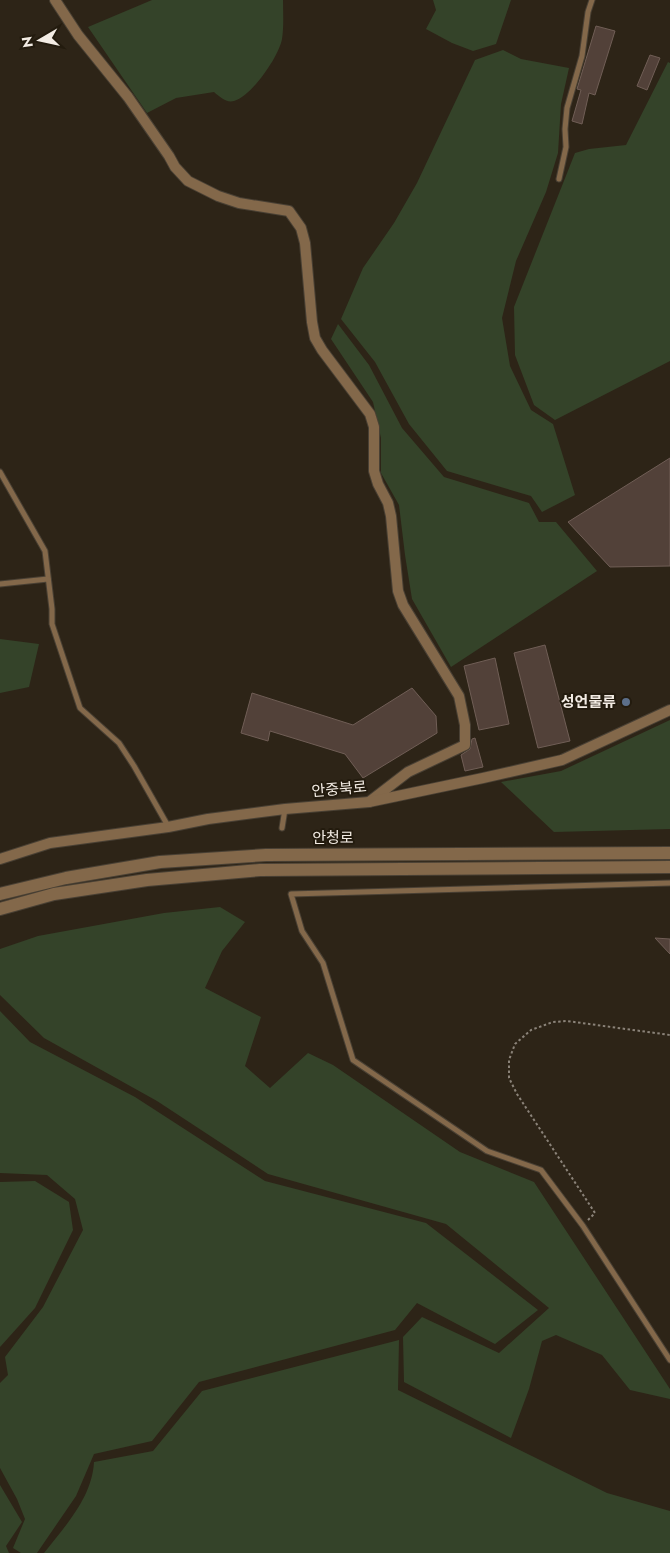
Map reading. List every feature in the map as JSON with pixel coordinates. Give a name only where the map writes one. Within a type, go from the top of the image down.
[{"type":"street","points":[[55,0],[78,35],[128,97],[175,167],[188,181],[218,196],[239,203],[289,211],[301,228],[305,243],[315,338],[370,414],[374,426],[374,471],[392,516],[398,591],[403,606],[459,696],[465,725],[465,745],[408,772],[368,802]]},
{"type":"street","name":"안중북로","points":[[0,859],[50,843],[285,809],[368,802],[483,778],[562,760],[670,710]]},
{"type":"street","name":"안청로","points":[[0,894],[66,878],[160,862],[266,855],[670,853]]},
{"type":"street","name":"안청로","points":[[0,909],[54,894],[128,882],[260,870],[670,867]]},
{"type":"lane","points":[[559,179],[566,147],[567,108],[582,56],[588,12],[592,0]]},
{"type":"lane","points":[[0,472],[45,551],[52,624],[80,708],[119,743],[168,826]]},
{"type":"lane","points":[[0,584],[48,579]]},
{"type":"lane","points":[[282,828],[285,809]]},
{"type":"lane","points":[[670,883],[291,894],[302,931],[323,963],[353,1060],[487,1151],[541,1170],[583,1226],[670,1360]]},
{"type":"path","points":[[583,1226],[595,1213],[517,1094],[509,1078],[509,1060],[515,1044],[530,1030],[553,1022],[567,1021],[670,1035]]},
{"type":"green space","points":[[152,0],[283,0],[283,29],[280,46],[264,74],[249,92],[241,98],[228,101],[214,92],[176,98],[147,113],[88,27]]},
{"type":"green space","points":[[433,0],[511,0],[496,44],[473,51],[452,43],[426,29],[436,10]]},
{"type":"green space","points":[[503,50],[521,59],[569,68],[561,104],[558,153],[546,192],[516,261],[502,318],[510,366],[531,410],[553,424],[575,495],[542,512],[531,496],[447,471],[409,424],[375,362],[341,319],[363,268],[394,223],[417,183],[475,60]]},
{"type":"green space","points":[[668,62],[670,63],[670,361],[555,420],[534,405],[515,355],[514,307],[575,153],[589,149],[626,145]]},
{"type":"green space","points":[[338,324],[369,365],[402,428],[444,477],[529,503],[539,522],[556,522],[597,571],[451,667],[412,599],[399,505],[381,473],[381,438],[373,402],[331,339]]},
{"type":"green space","points":[[0,639],[39,644],[29,687],[0,693]]},
{"type":"green space","points":[[670,720],[670,829],[554,832],[501,782],[561,771]]},
{"type":"green space","points":[[220,907],[245,922],[222,951],[205,988],[261,1017],[245,1066],[270,1088],[308,1053],[333,1065],[460,1152],[534,1182],[670,1389],[670,1399],[630,1390],[602,1355],[556,1335],[542,1341],[529,1389],[511,1438],[404,1382],[403,1337],[422,1317],[499,1353],[549,1308],[446,1224],[268,1174],[157,1101],[44,1038],[0,995],[0,949],[38,936],[164,913]]},
{"type":"green space","points":[[0,1011],[30,1042],[135,1097],[265,1181],[426,1223],[538,1310],[495,1344],[417,1303],[395,1330],[199,1382],[152,1441],[94,1454],[76,1496],[37,1553],[21,1553],[13,1548],[25,1519],[17,1499],[0,1468],[0,1383],[8,1375],[5,1357],[43,1307],[83,1230],[75,1199],[47,1175],[0,1173]]},
{"type":"green space","points":[[35,1181],[69,1202],[73,1230],[35,1308],[0,1347],[0,1182]]},
{"type":"green space","points":[[399,1340],[398,1390],[607,1493],[670,1511],[670,1553],[44,1553],[69,1522],[83,1499],[92,1475],[94,1462],[153,1451],[202,1391]]},
{"type":"green space","points":[[0,1485],[22,1522],[6,1546],[9,1553],[0,1553]]},
{"type":"building","points":[[596,26],[615,31],[595,95],[589,93],[582,124],[572,121],[581,90],[577,89]]},
{"type":"building","points":[[650,55],[660,58],[647,90],[637,86]]},
{"type":"building","points":[[670,458],[670,566],[610,567],[568,522]]},
{"type":"building","points":[[545,645],[570,741],[538,748],[514,653]]},
{"type":"building","points":[[495,658],[509,724],[479,730],[464,666]]},
{"type":"building","points":[[412,688],[436,716],[437,733],[363,778],[345,754],[270,731],[268,741],[241,733],[252,693],[353,725]]},
{"type":"building","points":[[475,738],[483,767],[465,771],[461,755],[470,749],[472,739]]},
{"type":"building","points":[[655,938],[670,939],[670,954]]},
{"type":"place","name":"성언물류","points":[[626,702]]}]
